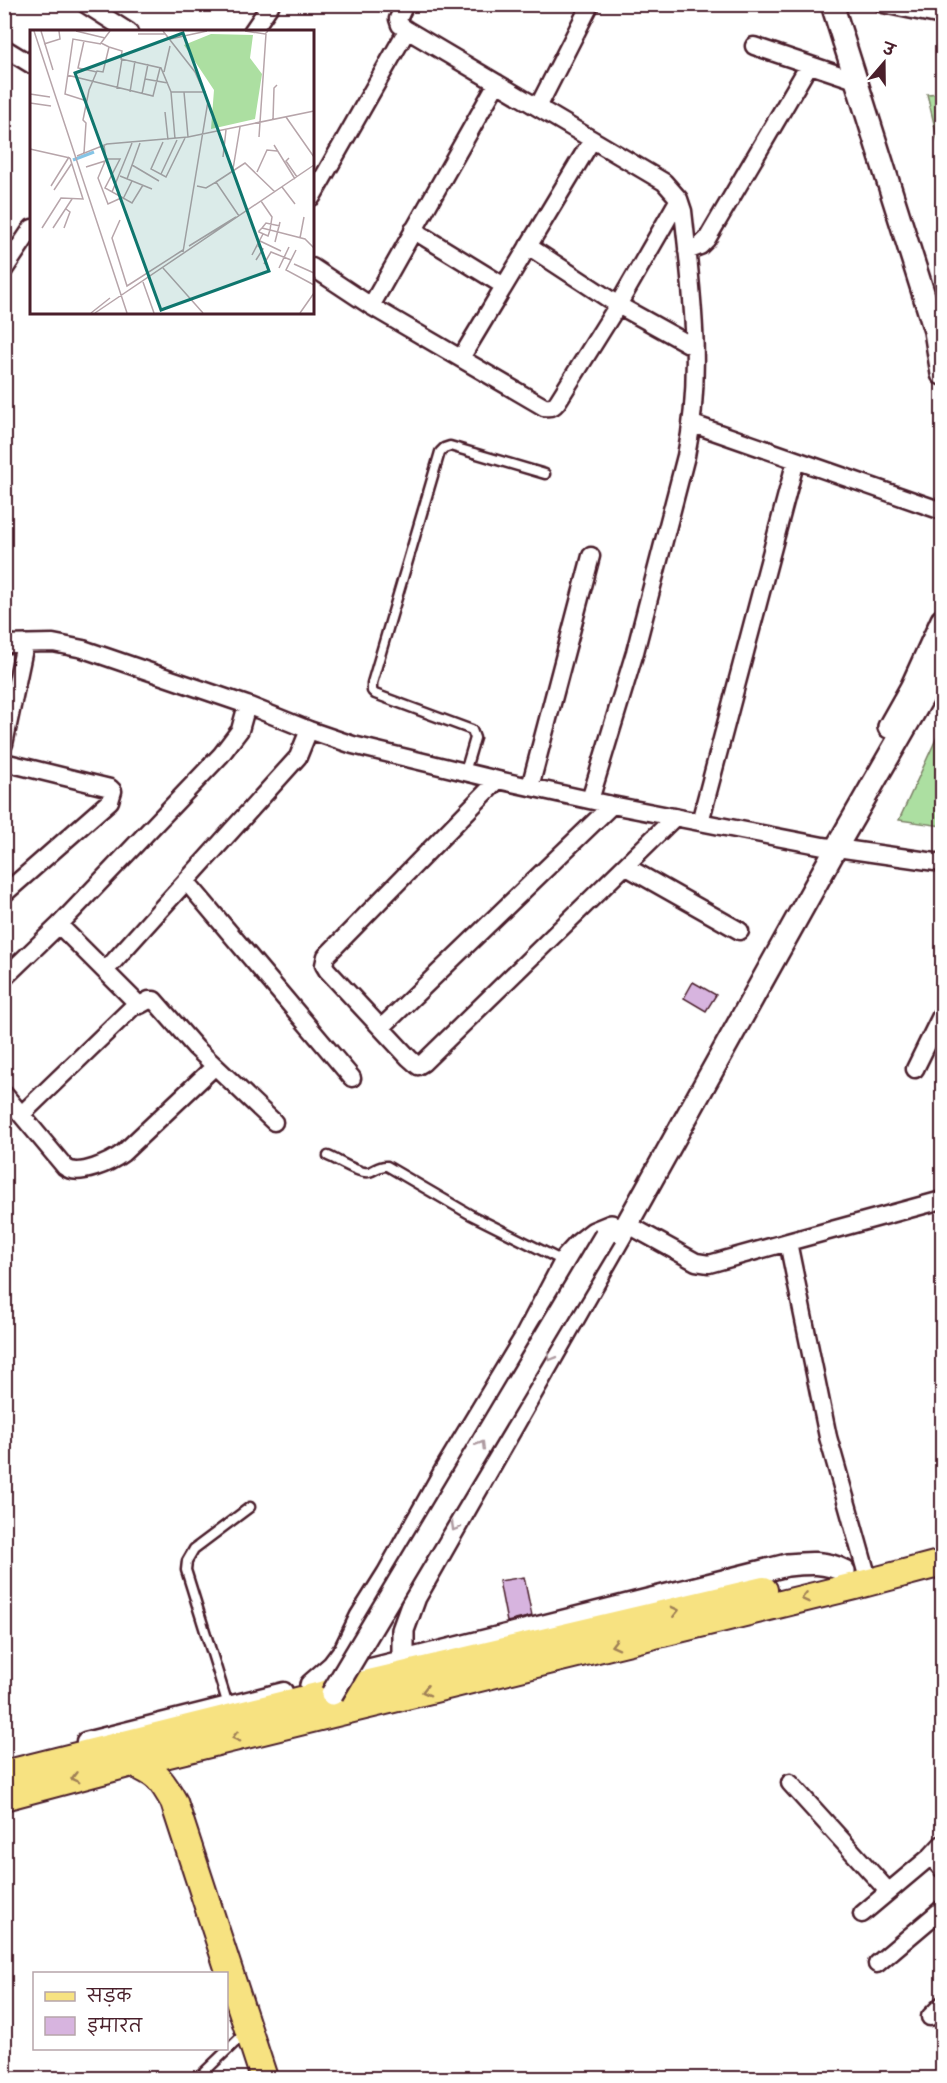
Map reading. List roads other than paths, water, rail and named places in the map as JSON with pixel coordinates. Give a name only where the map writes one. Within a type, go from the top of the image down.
[{"type":"main road","points":[[4,1797],[860,1574],[942,1548]]},
{"type":"main road","points":[[4,1774],[322,1689],[860,1574],[942,1563]]},
{"type":"main road","points":[[132,1763],[154,1773],[174,1802],[264,2079]]},
{"type":"street","points":[[85,4],[126,30]]},
{"type":"street","points":[[253,30],[271,4]]},
{"type":"street","points":[[405,4],[398,19],[400,25],[664,182],[679,199],[683,211],[694,304],[693,424],[635,652],[590,800]]},
{"type":"street","points":[[832,4],[935,331],[942,374]]},
{"type":"street","points":[[847,4],[942,307]]},
{"type":"street","points":[[884,4],[942,16]]},
{"type":"street","points":[[538,107],[589,7]]},
{"type":"street","points":[[314,193],[407,30]]},
{"type":"street","points":[[754,46],[855,80]]},
{"type":"street","points":[[4,48],[30,64]]},
{"type":"street","points":[[687,251],[699,246],[707,239],[809,65]]},
{"type":"street","points":[[371,306],[497,83]]},
{"type":"street","points":[[461,358],[592,140]]},
{"type":"street","points":[[314,268],[371,306],[544,407],[554,406],[618,305],[679,199]]},
{"type":"street","points":[[413,230],[504,286]]},
{"type":"street","points":[[7,260],[30,231]]},
{"type":"street","points":[[528,246],[618,305],[694,347]]},
{"type":"street","points":[[693,424],[942,511]]},
{"type":"street","points":[[700,822],[796,460]]},
{"type":"street","points":[[530,787],[591,556]]},
{"type":"street","points":[[403,1660],[403,1630],[415,1597],[615,1228],[829,847],[911,688],[942,620]]},
{"type":"street","points":[[4,644],[53,643],[83,649],[247,705],[353,745],[498,780],[675,818],[829,847],[942,863]]},
{"type":"street","points":[[4,744],[25,644]]},
{"type":"street","points":[[829,847],[924,695],[942,659]]},
{"type":"street","points":[[4,978],[59,925],[232,743],[240,730],[247,705]]},
{"type":"street","points":[[105,971],[301,753],[309,730]]},
{"type":"street","points":[[4,762],[110,788],[113,795],[110,801],[4,894]]},
{"type":"street","points":[[498,780],[326,956],[324,965],[327,970],[418,1066],[423,1064],[675,818]]},
{"type":"street","points":[[381,1028],[612,805]]},
{"type":"street","points":[[625,866],[740,931]]},
{"type":"street","points":[[186,881],[352,1078]]},
{"type":"street","points":[[59,925],[137,1003],[140,1005],[154,1000],[196,1048],[274,1122]]},
{"type":"street","points":[[137,1003],[10,1103],[65,1167],[78,1172],[112,1160],[123,1153],[215,1066]]},
{"type":"street","points":[[915,1069],[942,1014]]},
{"type":"street","points":[[322,1689],[441,1479],[525,1339],[566,1262],[580,1244],[594,1233],[615,1228],[696,1262],[709,1264],[942,1200]]},
{"type":"street","points":[[322,1689],[615,1228]]},
{"type":"street","points":[[788,1242],[828,1437],[860,1574]]},
{"type":"street","points":[[4,1761],[228,1705],[322,1689],[403,1660],[787,1565],[811,1563],[835,1566],[860,1574]]},
{"type":"street","points":[[789,1783],[888,1891]]},
{"type":"street","points":[[861,1914],[931,1856],[942,1844]]},
{"type":"street","points":[[931,1856],[942,1869]]},
{"type":"street","points":[[877,1964],[942,1909]]},
{"type":"street","points":[[930,2017],[942,2005]]},
{"type":"lane","points":[[465,772],[475,738],[471,730],[375,694],[372,691],[372,682],[440,452],[450,446],[544,474]]},
{"type":"lane","points":[[328,1156],[361,1172],[370,1172],[380,1166],[387,1166],[471,1215],[566,1262]]},
{"type":"lane","points":[[228,1705],[186,1570],[187,1561],[194,1549],[250,1507]]},
{"type":"lane","points":[[228,2050],[248,2030]]},
{"type":"lane","points":[[198,2079],[228,2050]]}]
